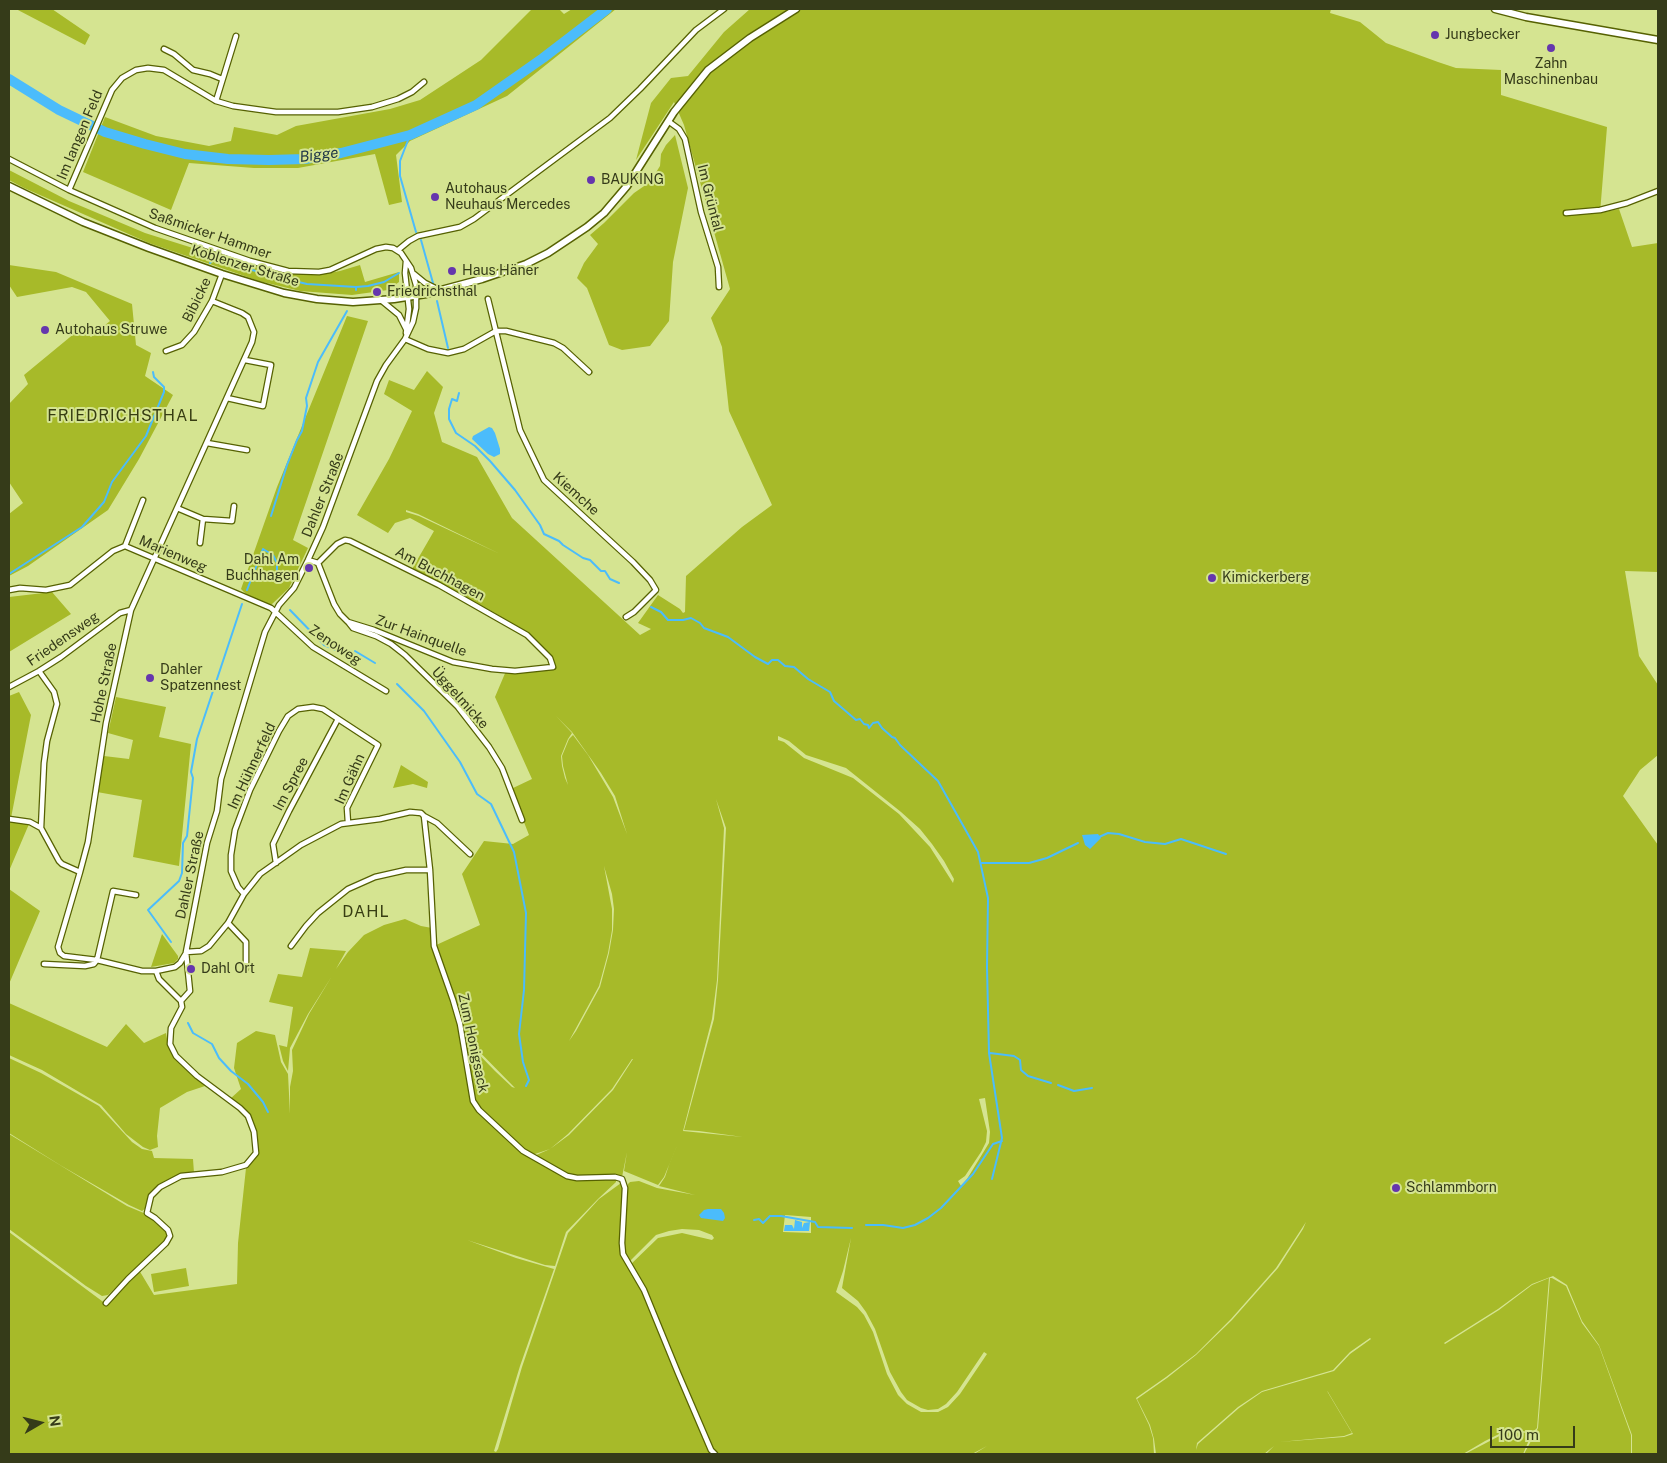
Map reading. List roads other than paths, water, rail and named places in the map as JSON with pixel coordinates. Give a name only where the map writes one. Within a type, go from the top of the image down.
[{"type":"main road","name":"Koblenzer Straße","points":[[9,186],[100,228],[149,248],[270,290],[299,297],[345,302],[382,301],[417,296],[526,264],[548,253],[587,227],[604,213],[627,186],[668,121],[708,70],[744,42],[796,9]]},
{"type":"main road","points":[[1495,9],[1526,17],[1658,40]]},
{"type":"street","points":[[440,290],[425,283],[413,273],[398,250],[418,236],[460,228],[474,219],[610,118],[696,30],[724,9]]},
{"type":"street","points":[[216,101],[236,36]]},
{"type":"street","points":[[164,50],[176,56],[193,70],[222,79]]},
{"type":"street","name":"Im langen Feld","points":[[69,190],[112,90],[119,80],[141,68],[157,68],[168,72],[216,101],[233,106],[276,112],[338,112],[362,109],[390,102],[406,95],[424,82]]},
{"type":"street","name":"Im Grüntal","points":[[668,121],[679,129],[685,139],[701,212],[718,267],[719,287]]},
{"type":"street","name":"Saßmicker Hammer","points":[[9,159],[69,190],[155,228],[288,271],[311,272],[330,270],[376,249],[389,247],[398,250]]},
{"type":"street","points":[[1566,213],[1618,206],[1658,191]]},
{"type":"street","points":[[406,262],[405,273],[408,297]]},
{"type":"street","points":[[413,273],[417,296]]},
{"type":"street","name":"Bibicke","points":[[166,351],[182,345],[194,332],[212,301],[222,274]]},
{"type":"street","name":"Dahler Straße","points":[[106,1302],[166,1243],[170,1236],[168,1230],[147,1213],[151,1196],[155,1192],[170,1180],[181,1176],[222,1172],[246,1165],[256,1153],[254,1132],[248,1116],[181,1062],[172,1050],[171,1028],[182,1007],[181,1001],[188,995],[190,989],[186,952],[206,843],[217,811],[221,779],[265,632],[279,605],[294,588],[308,560],[337,491],[377,381],[405,339],[415,316],[417,296]]},
{"type":"street","name":"Dahler Straße","points":[[405,339],[409,309],[408,297]]},
{"type":"street","name":"Kiemche","points":[[488,299],[520,430],[544,480],[633,562],[650,580],[656,590],[634,612],[626,617]]},
{"type":"street","name":"Hohe Straße","points":[[97,960],[64,956],[60,953],[58,947],[88,842],[106,723],[131,610],[245,360],[254,332],[248,317],[242,312],[212,301]]},
{"type":"street","points":[[382,301],[399,314],[406,331]]},
{"type":"street","points":[[405,339],[428,349],[448,353],[464,349],[496,330],[554,343],[563,348],[589,372]]},
{"type":"street","points":[[228,398],[263,406],[271,365],[245,360]]},
{"type":"street","points":[[207,443],[247,450]]},
{"type":"street","points":[[125,546],[143,500]]},
{"type":"street","points":[[178,508],[203,520],[232,521],[234,506]]},
{"type":"street","points":[[200,543],[203,520]]},
{"type":"street","name":"Am Buchhagen","points":[[318,563],[338,544],[346,540],[350,541],[440,585],[527,636],[550,658],[553,667]]},
{"type":"street","name":"Marienweg","points":[[9,590],[20,588],[46,590],[70,585],[113,551],[125,546],[271,608],[276,612]]},
{"type":"street","points":[[308,560],[318,563],[334,604],[348,622]]},
{"type":"street","name":"Friedensweg","points":[[9,688],[39,671],[120,613],[131,610]]},
{"type":"street","name":"Zenoweg","points":[[276,612],[314,648],[386,691]]},
{"type":"street","name":"Zur Hainquelle","points":[[348,622],[374,630],[453,662],[515,671],[553,667]]},
{"type":"street","name":"Üggelmicke","points":[[348,622],[353,628],[376,636],[391,644],[405,655],[458,707],[489,747],[502,768],[522,820]]},
{"type":"street","points":[[39,671],[54,692],[57,704],[47,741],[44,763],[41,828],[59,861],[80,872]]},
{"type":"street","name":"Im Hühnerfeld","points":[[244,894],[238,887],[231,871],[232,843],[242,809],[288,716],[298,709],[306,707],[323,709],[378,745]]},
{"type":"street","name":"Im Spree","points":[[276,863],[273,844],[288,811],[338,719]]},
{"type":"street","name":"Im Gähn","points":[[348,823],[347,808],[378,745]]},
{"type":"street","points":[[97,960],[142,971],[156,971],[177,966],[186,952],[205,949],[213,942],[228,923],[244,894],[260,874],[301,845],[341,824],[380,819],[410,812],[421,813],[437,823],[470,854]]},
{"type":"street","name":"Zum Honigsack","points":[[424,816],[430,870],[434,946],[456,1008],[473,1101],[523,1151],[567,1176],[577,1178],[615,1177],[622,1179],[625,1188],[623,1254],[644,1290],[655,1321],[711,1450],[715,1454]]},
{"type":"street","points":[[9,820],[30,822],[41,828]]},
{"type":"street","points":[[290,946],[318,913],[348,889],[375,877],[406,870],[430,870]]},
{"type":"street","points":[[44,964],[85,966],[94,964],[97,960],[113,891],[136,895]]},
{"type":"street","points":[[228,923],[246,942],[246,968]]},
{"type":"street","points":[[156,971],[159,979],[181,1001]]},
{"type":"water","points":[[489,427],[495,433],[500,449],[500,454],[494,457],[472,439],[473,436]]},
{"type":"water","points":[[1098,834],[1101,838],[1090,849],[1085,845],[1082,835]]},
{"type":"water","points":[[708,1209],[721,1209],[725,1218],[723,1221],[701,1218],[699,1215]]},
{"type":"water","points":[[795,1220],[802,1222],[802,1228],[804,1223],[810,1222],[809,1231],[784,1231],[785,1225],[792,1225],[794,1229]]},
{"type":"waterway","name":"Bigge","points":[[9,79],[59,110],[105,132],[145,144],[185,154],[228,159],[305,159],[341,153],[410,135],[476,105],[543,58],[607,9]]},
{"type":"waterway","points":[[410,135],[400,161],[400,176],[416,232]]},
{"type":"waterway","points":[[421,240],[433,283]]},
{"type":"waterway","points":[[210,263],[213,260],[222,261],[307,284],[356,287]]},
{"type":"waterway","points":[[356,290],[356,287],[384,282],[399,273]]},
{"type":"waterway","points":[[437,301],[448,348]]},
{"type":"waterway","points":[[271,516],[287,465],[302,431],[307,406],[306,398],[318,362],[347,311]]},
{"type":"waterway","points":[[9,574],[82,527],[104,502],[112,482],[146,436],[164,392],[164,387],[154,377],[153,372]]},
{"type":"waterway","points":[[459,393],[457,401],[452,399],[449,409],[449,419],[456,433],[475,446],[490,461],[515,490],[540,525],[544,534],[559,541],[583,558],[590,560],[601,571],[605,571],[610,579],[619,583]]},
{"type":"waterway","points":[[247,590],[263,549],[273,555],[277,563],[277,571],[284,579]]},
{"type":"waterway","points":[[171,942],[148,910],[179,881],[182,873],[183,843],[187,836],[193,778],[191,772],[197,739],[242,604]]},
{"type":"waterway","points":[[651,607],[661,612],[668,620],[691,618],[700,623],[704,628],[728,637],[768,664],[772,660],[778,660],[785,666],[794,667],[808,679],[830,692],[834,701],[856,720],[860,719],[869,728],[873,723],[878,722],[938,781],[978,852],[988,898],[989,1053],[1002,1138],[992,1179]]},
{"type":"waterway","points":[[290,610],[324,645],[340,652]]},
{"type":"waterway","points":[[355,651],[375,663]]},
{"type":"waterway","points":[[397,684],[424,711],[460,762],[477,794],[491,804],[514,852],[526,913],[524,990],[519,1034],[523,1062],[529,1080],[526,1086]]},
{"type":"waterway","points":[[1099,837],[1108,833],[1119,834],[1145,842],[1165,844],[1181,839],[1226,854]]},
{"type":"waterway","points":[[981,863],[1029,863],[1047,858],[1078,843]]},
{"type":"waterway","points":[[188,1023],[193,1033],[212,1044],[219,1058],[231,1071],[248,1084],[263,1102],[268,1112]]},
{"type":"waterway","points":[[990,1053],[1014,1056],[1020,1060],[1021,1070],[1028,1076],[1051,1083]]},
{"type":"waterway","points":[[1058,1085],[1074,1091],[1092,1088]]},
{"type":"waterway","points":[[866,1225],[903,1228],[915,1225],[928,1218],[941,1208],[973,1174],[993,1144],[1002,1141]]},
{"type":"waterway","points":[[754,1220],[759,1219],[763,1223],[770,1216],[781,1216],[815,1222],[818,1227],[852,1228]]},
{"type":"place","name":"Jungbecker","points":[[1435,35]]},
{"type":"place","name":"Zahn Maschinenbau","points":[[1551,48]]},
{"type":"place","name":"BAUKING","points":[[591,180]]},
{"type":"place","name":"Autohaus Neuhaus Mercedes","points":[[435,197]]},
{"type":"place","name":"Haus Häner","points":[[452,271]]},
{"type":"place","name":"Friedrichsthal","points":[[377,292]]},
{"type":"place","name":"Autohaus Struwe","points":[[45,330]]},
{"type":"place","name":"Dahl Am Buchhagen","points":[[309,568]]},
{"type":"place","name":"Kimickerberg","points":[[1212,578]]},
{"type":"place","name":"Dahler Spatzennest","points":[[150,678]]},
{"type":"place","name":"Dahl Ort","points":[[191,969]]},
{"type":"place","name":"Schlammborn","points":[[1396,1188]]},
{"type":"district","name":"FRIEDRICHSTHAL","points":[[123,416]]},
{"type":"district","name":"DAHL","points":[[366,912]]}]
